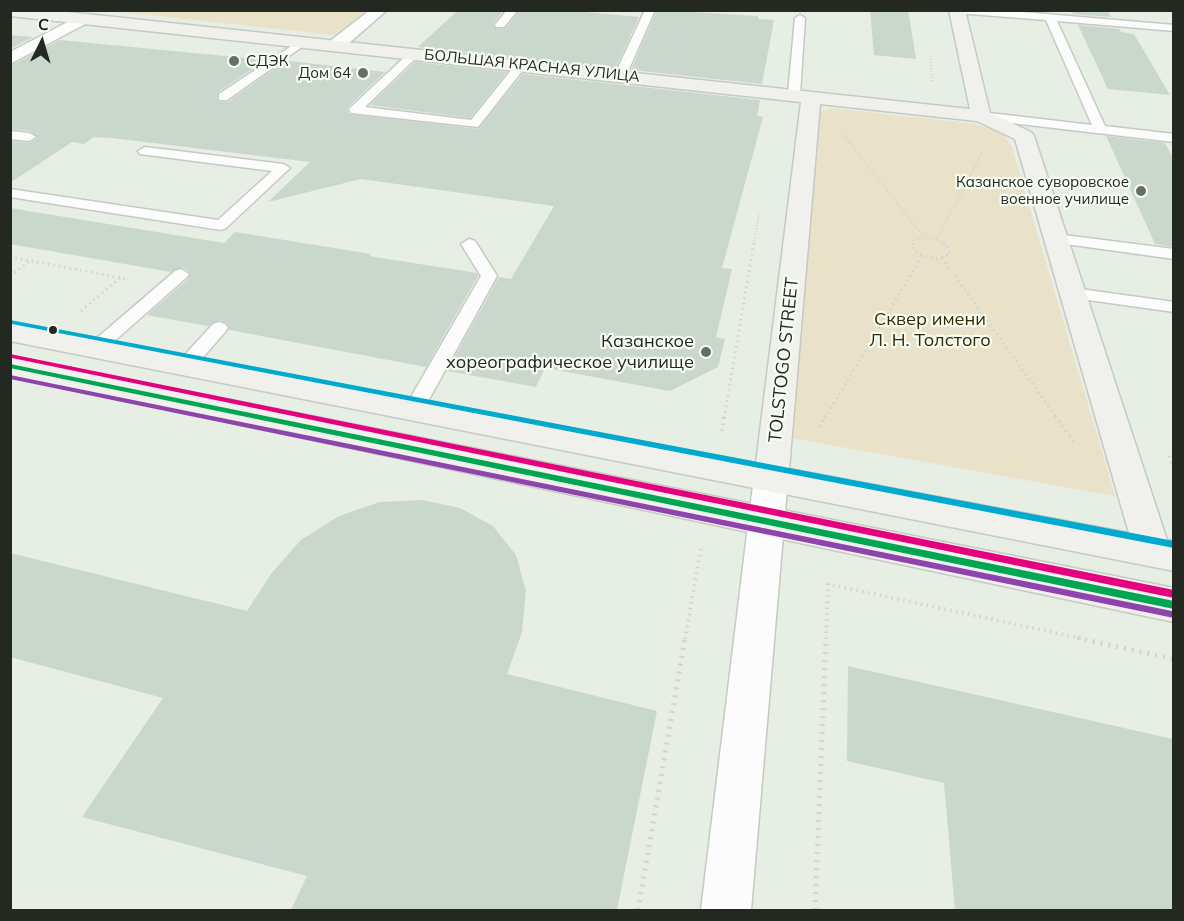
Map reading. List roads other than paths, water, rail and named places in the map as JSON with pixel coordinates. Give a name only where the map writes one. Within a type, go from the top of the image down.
[{"type":"street","points":[[335,46],[380,10]]},
{"type":"street","points":[[957,10],[981,116],[1024,136],[1073,293],[1163,554]]},
{"type":"street","name":"БОЛЬШАЯ КРАСНАЯ УЛИЦА","points":[[10,11],[981,116]]},
{"type":"street","points":[[10,59],[83,19]]},
{"type":"street","name":"TOLSTOGO STREET","points":[[726,910],[767,522],[802,95]]},
{"type":"street","points":[[10,332],[1163,554]]},
{"type":"street","points":[[10,366],[204,404],[1173,605]]},
{"type":"lane","points":[[500,25],[513,10]]},
{"type":"lane","points":[[620,76],[650,10]]},
{"type":"lane","points":[[957,10],[1173,28]]},
{"type":"lane","points":[[800,18],[802,95]]},
{"type":"lane","points":[[1050,18],[1100,129]]},
{"type":"lane","points":[[223,98],[302,42]]},
{"type":"lane","points":[[414,54],[355,110],[474,124],[521,65]]},
{"type":"lane","points":[[981,116],[1173,138]]},
{"type":"lane","points":[[10,135],[29,137]]},
{"type":"lane","points":[[12,190],[221,225],[283,168],[145,151]]},
{"type":"lane","points":[[1056,239],[1173,254]]},
{"type":"lane","points":[[414,409],[489,276],[468,243]]},
{"type":"lane","points":[[96,348],[182,274]]},
{"type":"lane","points":[[1073,293],[1173,307]]},
{"type":"lane","points":[[186,365],[219,328]]},
{"type":"place","name":"СДЭК","points":[[234,61]]},
{"type":"place","name":"Дом 64","points":[[363,73]]},
{"type":"place","name":"Казанское суворовское военное училище","points":[[1141,191]]},
{"type":"place","name":"Казанское хореографическое училище","points":[[706,352]]},
{"type":"park label","name":"Сквер имени Л. Н. Толстого","points":[[930,330]]}]
